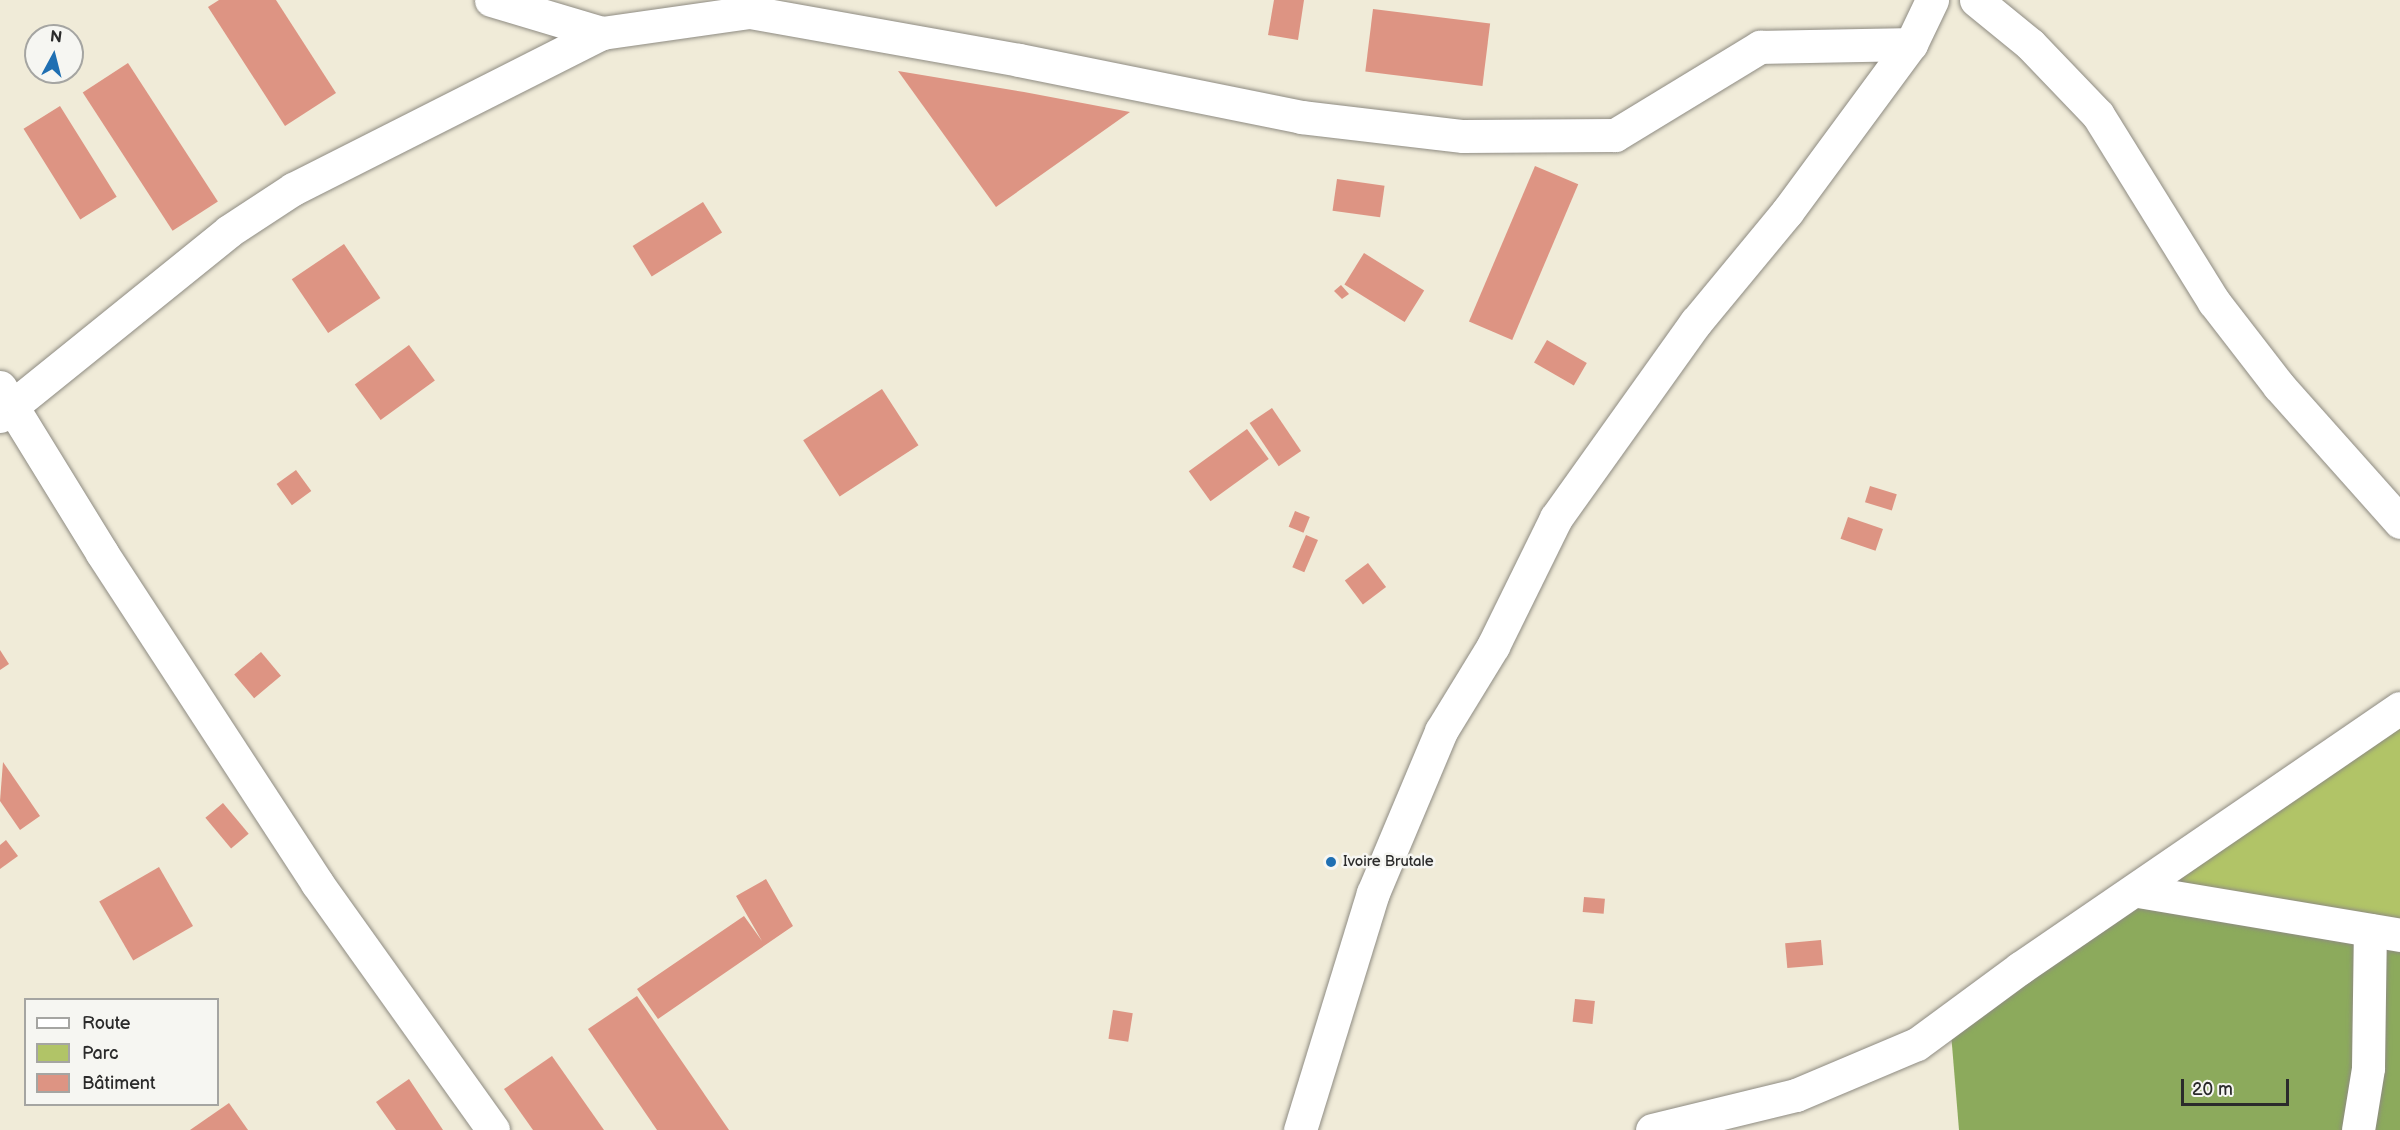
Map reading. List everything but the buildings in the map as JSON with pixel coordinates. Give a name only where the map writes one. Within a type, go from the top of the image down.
[{"type":"street","points":[[490,0],[602,33]]},
{"type":"street","points":[[1300,1130],[1377,882],[1441,731],[1493,646],[1556,518],[1696,322],[1787,212],[1911,44],[1932,0]]},
{"type":"street","points":[[1976,0],[2030,44],[2098,115],[2214,302],[2279,386],[2400,522]]},
{"type":"street","points":[[493,1130],[317,884],[4,403],[229,231],[292,189],[602,33],[750,12],[1019,60],[1301,117],[1463,136],[1616,135],[1760,47],[1911,44]]},
{"type":"street","points":[[1653,1130],[1796,1095],[1917,1044],[2020,968],[2138,891],[2400,708]]},
{"type":"street","points":[[2138,891],[2385,933],[2358,1130]]},
{"type":"green space","points":[[2400,708],[2400,935],[2138,891]]},
{"type":"green space","points":[[2138,891],[2400,935],[2400,1130],[1959,1130],[1950,1021]]},
{"type":"place","name":"Ivoire Brutale","points":[[1331,862]]}]
